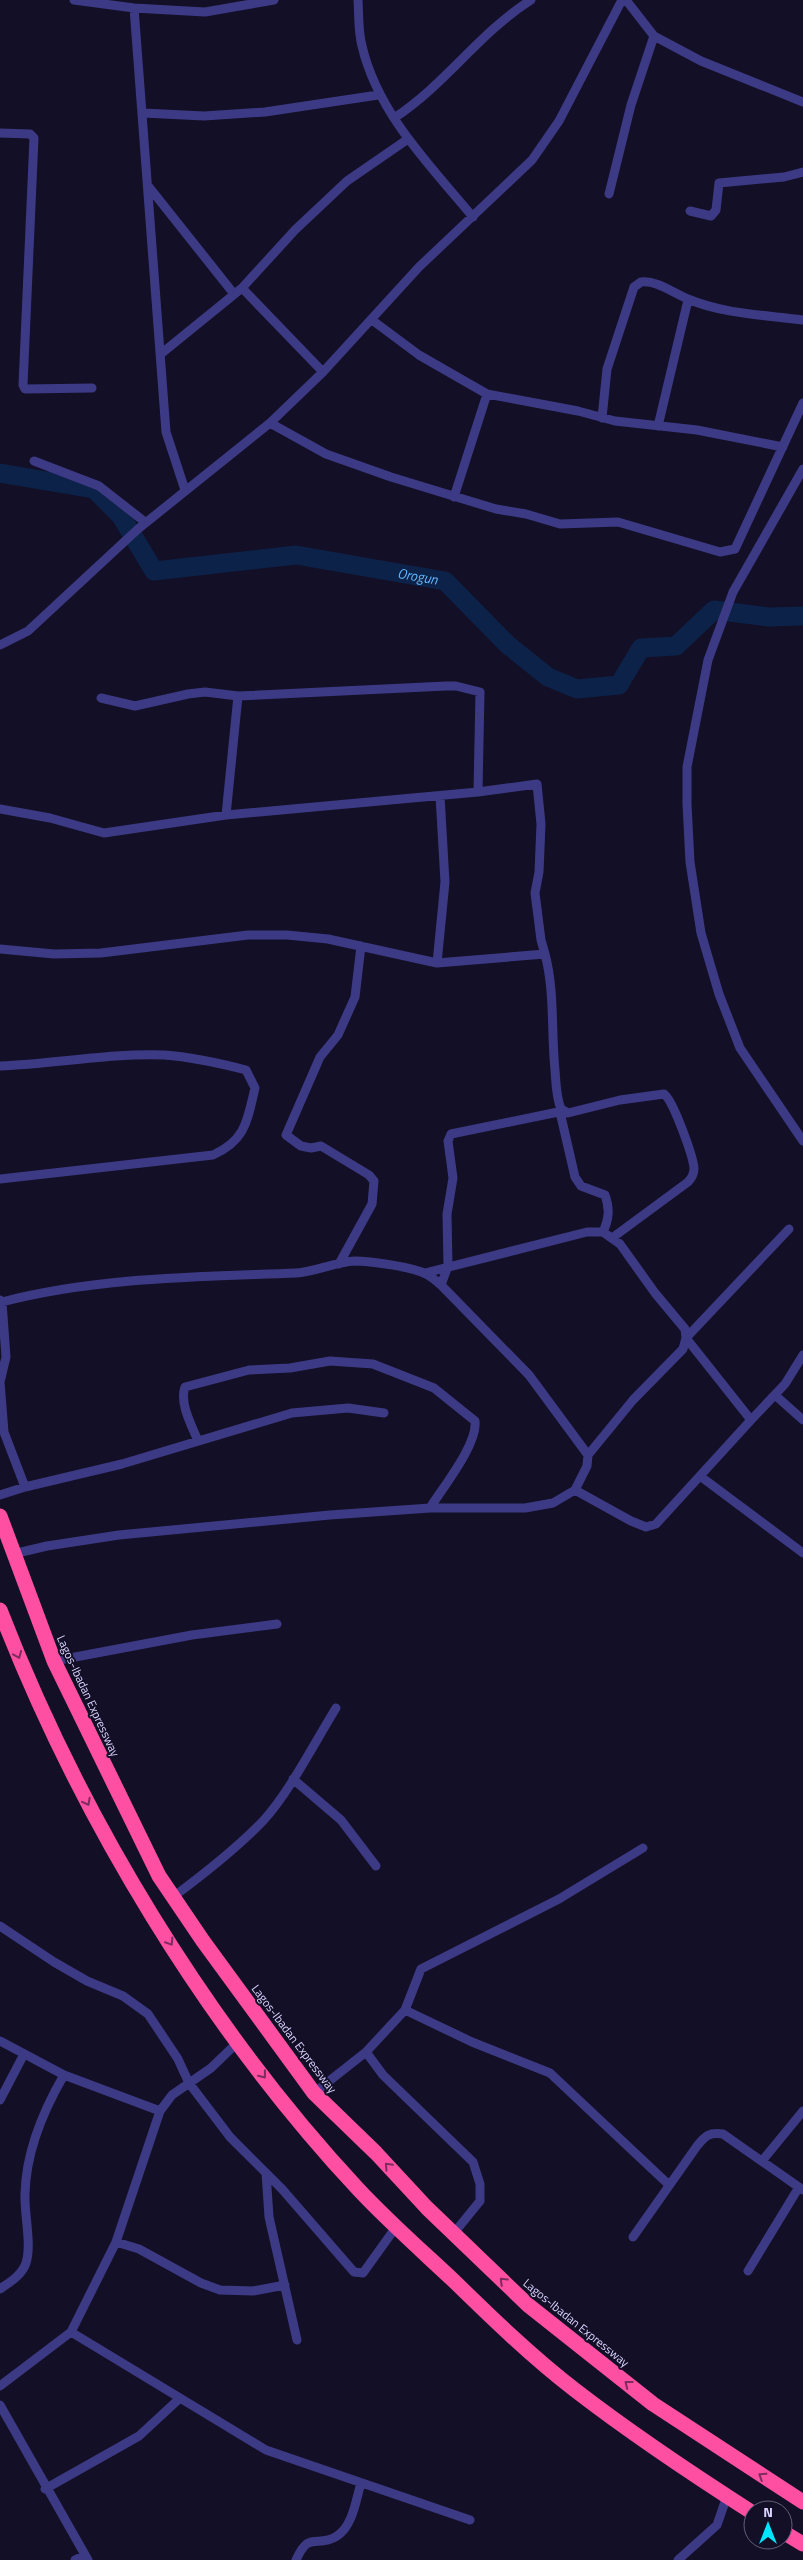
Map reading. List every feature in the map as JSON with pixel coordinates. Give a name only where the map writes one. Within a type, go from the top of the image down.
[{"type":"highway","name":"Lagos-Ibadan Expressway","points":[[0,1516],[54,1660],[140,1839],[173,1897],[314,2093],[528,2305],[654,2404],[803,2502]]},
{"type":"highway","points":[[0,1610],[36,1700],[87,1802],[200,1990],[305,2128],[360,2190],[501,2326],[573,2388],[668,2458],[743,2506]]},
{"type":"street","points":[[74,0],[134,8],[205,12],[246,2],[274,0]]},
{"type":"street","points":[[358,0],[361,45],[378,95],[408,139],[473,217]]},
{"type":"street","points":[[394,118],[427,94],[508,14],[531,0]]},
{"type":"street","points":[[0,645],[28,630],[145,522],[270,423],[323,372],[419,267],[532,160],[554,129],[624,0],[654,36],[701,61],[803,102]]},
{"type":"street","points":[[134,8],[162,353],[166,432],[185,490]]},
{"type":"street","points":[[609,194],[631,105],[654,36]]},
{"type":"street","points":[[143,113],[204,116],[265,112],[378,95]]},
{"type":"street","points":[[0,133],[30,134],[34,138],[22,385],[25,389],[36,390],[92,388]]},
{"type":"street","points":[[162,353],[238,291],[295,230],[347,181],[408,139]]},
{"type":"street","points":[[690,211],[711,216],[716,210],[719,183],[784,177],[803,172]]},
{"type":"street","points":[[149,187],[238,291],[323,372]]},
{"type":"street","points":[[602,418],[607,369],[634,287],[647,281],[688,300],[721,309],[803,320]]},
{"type":"street","points":[[658,426],[688,300]]},
{"type":"street","points":[[372,320],[419,355],[487,394],[602,418],[783,447]]},
{"type":"street","points":[[454,497],[487,394]]},
{"type":"street","points":[[270,423],[326,454],[454,497],[496,509],[526,514],[560,524],[618,522],[720,552],[727,552],[735,549],[803,403]]},
{"type":"street","points":[[34,461],[98,486],[145,522]]},
{"type":"street","points":[[803,469],[733,592],[708,660],[687,767],[690,862],[701,933],[719,994],[740,1048],[803,1141]]},
{"type":"street","points":[[101,698],[136,706],[205,692],[238,696],[456,686],[480,692],[478,792]]},
{"type":"street","points":[[226,815],[238,696]]},
{"type":"street","points":[[0,809],[50,818],[104,833],[226,815],[440,796],[537,784],[541,824],[539,872],[535,893],[541,940],[552,981],[552,1040],[559,1103],[575,1177],[581,1186],[605,1195],[609,1205],[608,1220],[603,1232]]},
{"type":"street","points":[[437,963],[445,882],[440,796]]},
{"type":"street","points":[[0,949],[54,954],[101,953],[248,935],[295,935],[328,939],[437,963],[545,954]]},
{"type":"street","points":[[339,1264],[372,1204],[374,1181],[321,1146],[311,1148],[301,1146],[286,1135],[320,1057],[338,1035],[355,997],[361,946]]},
{"type":"street","points":[[0,1066],[113,1056],[164,1055],[204,1060],[246,1070],[255,1088],[242,1132],[230,1147],[212,1155],[0,1179]]},
{"type":"street","points":[[441,1285],[448,1266],[447,1214],[453,1178],[448,1141],[451,1134],[562,1112],[568,1113],[620,1100],[658,1094],[668,1096],[693,1161],[692,1178],[612,1238]]},
{"type":"street","points":[[13,1554],[46,1546],[119,1535],[430,1508],[525,1508],[553,1503],[575,1490],[587,1466],[588,1456],[633,1400],[683,1349],[686,1338],[789,1229]]},
{"type":"street","points":[[425,1273],[575,1234],[603,1232],[620,1244],[655,1293],[684,1329],[686,1338],[751,1420]]},
{"type":"street","points":[[25,1487],[4,1432],[0,1382],[6,1357],[1,1301],[36,1293],[138,1280],[205,1275],[298,1273],[354,1261],[373,1262],[425,1273],[441,1285],[530,1375],[588,1456]]},
{"type":"street","points":[[575,1490],[631,1521],[646,1527],[656,1524],[785,1384],[803,1355]]},
{"type":"street","points":[[198,1441],[182,1394],[185,1387],[249,1370],[290,1368],[330,1361],[373,1364],[434,1388],[475,1421],[476,1430],[430,1508]]},
{"type":"street","points":[[774,1395],[803,1420]]},
{"type":"street","points":[[0,1495],[25,1487],[122,1464],[309,1410],[348,1408],[384,1413]]},
{"type":"street","points":[[700,1476],[803,1553]]},
{"type":"street","points":[[54,1660],[192,1635],[277,1624]]},
{"type":"street","points":[[173,1897],[210,1869],[264,1820],[293,1779],[336,1708]]},
{"type":"street","points":[[293,1779],[341,1820],[376,1866]]},
{"type":"street","points":[[314,2093],[366,2052],[405,2010],[421,1969],[559,1899],[643,1848]]},
{"type":"street","points":[[0,1926],[54,1962],[87,1981],[123,1996],[148,2014],[178,2059],[189,2083],[230,2136],[266,2173],[354,2272],[363,2273],[396,2226]]},
{"type":"street","points":[[405,2010],[472,2042],[550,2073],[668,2184]]},
{"type":"street","points":[[0,2042],[64,2075],[160,2111]]},
{"type":"street","points":[[0,2386],[71,2332],[116,2242],[160,2111],[172,2095],[211,2068],[238,2042]]},
{"type":"street","points":[[366,2052],[383,2075],[473,2162],[480,2184],[480,2201],[454,2233]]},
{"type":"street","points":[[0,2100],[24,2054]]},
{"type":"street","points":[[0,2289],[20,2274],[26,2264],[28,2253],[25,2192],[34,2142],[45,2108],[64,2075]]},
{"type":"street","points":[[762,2161],[803,2111]]},
{"type":"street","points":[[633,2237],[668,2184],[706,2136],[712,2132],[722,2134],[801,2189],[748,2271]]},
{"type":"street","points":[[266,2173],[269,2217],[297,2340]]},
{"type":"street","points":[[116,2242],[140,2249],[201,2284],[220,2290],[253,2290],[284,2285]]},
{"type":"street","points":[[71,2332],[266,2450],[470,2520]]},
{"type":"street","points":[[45,2488],[139,2436],[179,2399]]},
{"type":"street","points":[[0,2405],[86,2558],[75,2560]]},
{"type":"street","points":[[296,2560],[302,2547],[308,2542],[330,2539],[345,2529],[354,2508],[361,2483]]},
{"type":"street","points":[[678,2560],[717,2525],[727,2496]]},
{"type":"waterway","name":"Orogun","points":[[0,473],[94,489],[121,516],[154,571],[296,555],[445,581],[508,645],[548,677],[577,689],[619,685],[641,648],[676,646],[714,610],[769,617],[803,616]]}]
